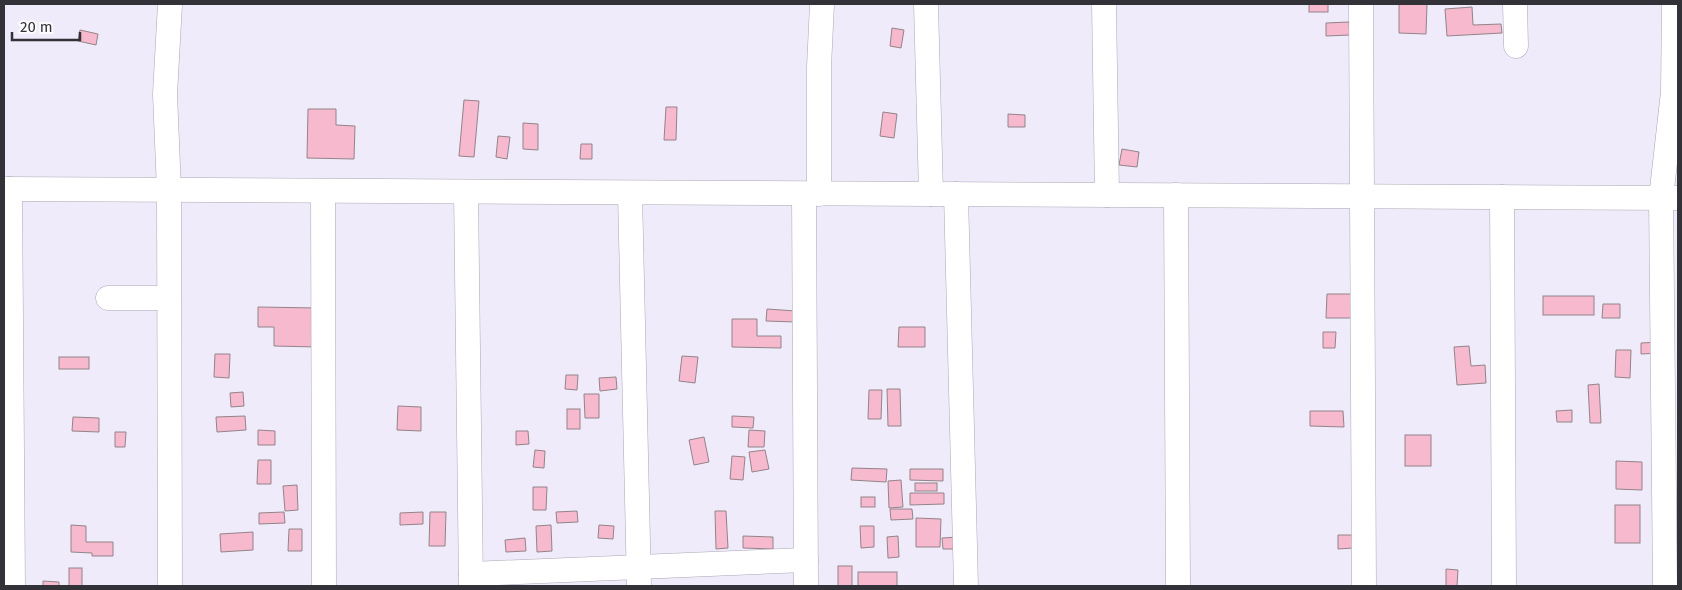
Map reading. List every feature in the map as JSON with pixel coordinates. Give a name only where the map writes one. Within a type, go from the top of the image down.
[{"type":"street","points":[[170,4],[165,94],[169,190],[170,586]]},
{"type":"street","points":[[806,586],[811,194],[822,4]]},
{"type":"street","points":[[926,4],[931,194]]},
{"type":"street","points":[[1104,4],[1107,195]]},
{"type":"street","points":[[1361,4],[1364,586]]},
{"type":"street","points":[[1515,4],[1516,46]]},
{"type":"street","points":[[1664,586],[1674,4]]},
{"type":"street","points":[[13,586],[7,189],[1670,198]]},
{"type":"street","points":[[323,191],[324,586]]},
{"type":"street","points":[[466,192],[471,580],[639,576],[806,560]]},
{"type":"street","points":[[630,193],[639,576]]},
{"type":"street","points":[[956,194],[966,586]]},
{"type":"street","points":[[1176,195],[1178,586]]},
{"type":"street","points":[[1502,197],[1504,586]]},
{"type":"street","points":[[108,298],[169,298]]},
{"type":"building","points":[[1309,4],[1328,4],[1328,12],[1309,12]]},
{"type":"building","points":[[1399,4],[1427,4],[1426,34],[1399,33]]},
{"type":"building","points":[[1472,7],[1473,25],[1501,24],[1502,33],[1447,36],[1445,9]]},
{"type":"building","points":[[1349,22],[1350,35],[1326,36],[1326,23]]},
{"type":"building","points":[[892,28],[904,30],[901,48],[890,46]]},
{"type":"building","points":[[80,30],[98,34],[96,45],[78,41]]},
{"type":"building","points":[[464,100],[479,101],[474,157],[459,156]]},
{"type":"building","points":[[666,107],[677,107],[676,140],[664,140]]},
{"type":"building","points":[[308,109],[336,109],[336,125],[355,126],[354,159],[307,158]]},
{"type":"building","points":[[883,112],[897,114],[894,138],[880,136]]},
{"type":"building","points":[[1008,114],[1025,115],[1025,127],[1008,127]]},
{"type":"building","points":[[523,123],[538,124],[538,150],[523,149]]},
{"type":"building","points":[[498,136],[510,137],[507,159],[496,157]]},
{"type":"building","points":[[581,144],[592,144],[592,159],[580,159]]},
{"type":"building","points":[[1122,149],[1139,152],[1137,167],[1119,165]]},
{"type":"building","points":[[1327,294],[1354,294],[1354,318],[1326,318]]},
{"type":"building","points":[[1543,296],[1594,296],[1594,315],[1543,315]]},
{"type":"building","points":[[1603,304],[1620,304],[1620,318],[1602,318]]},
{"type":"building","points":[[258,307],[318,308],[317,347],[274,346],[274,327],[258,327]]},
{"type":"building","points":[[767,309],[796,311],[796,322],[766,321]]},
{"type":"building","points":[[732,319],[757,319],[757,336],[781,336],[781,348],[732,347]]},
{"type":"building","points":[[899,327],[925,327],[925,347],[898,347]]},
{"type":"building","points":[[1323,332],[1336,332],[1335,348],[1323,348]]},
{"type":"building","points":[[1660,342],[1661,353],[1641,354],[1641,343]]},
{"type":"building","points":[[1469,346],[1471,366],[1485,365],[1486,383],[1457,385],[1454,347]]},
{"type":"building","points":[[1616,350],[1631,350],[1630,378],[1615,377]]},
{"type":"building","points":[[215,354],[230,354],[229,378],[214,377]]},
{"type":"building","points":[[682,356],[698,357],[695,383],[679,381]]},
{"type":"building","points":[[59,357],[89,357],[89,369],[59,369]]},
{"type":"building","points":[[566,375],[578,375],[577,390],[565,389]]},
{"type":"building","points":[[616,377],[617,389],[600,391],[599,378]]},
{"type":"building","points":[[1599,384],[1601,423],[1590,423],[1588,385]]},
{"type":"building","points":[[887,389],[900,389],[901,426],[888,426]]},
{"type":"building","points":[[869,390],[882,390],[881,419],[868,419]]},
{"type":"building","points":[[243,392],[244,406],[231,407],[230,393]]},
{"type":"building","points":[[584,394],[599,394],[599,418],[585,418]]},
{"type":"building","points":[[398,406],[421,407],[421,431],[397,430]]},
{"type":"building","points":[[567,409],[580,409],[580,429],[567,429]]},
{"type":"building","points":[[1572,410],[1572,422],[1557,422],[1556,411]]},
{"type":"building","points":[[1310,411],[1343,411],[1344,427],[1310,426]]},
{"type":"building","points":[[245,416],[246,430],[217,432],[216,417]]},
{"type":"building","points":[[732,416],[754,417],[753,428],[732,427]]},
{"type":"building","points":[[73,417],[99,418],[99,432],[72,431]]},
{"type":"building","points":[[258,430],[275,431],[275,445],[258,445]]},
{"type":"building","points":[[749,430],[765,431],[764,447],[748,447]]},
{"type":"building","points":[[516,431],[528,431],[529,444],[516,445]]},
{"type":"building","points":[[115,432],[126,432],[125,447],[115,447]]},
{"type":"building","points":[[1405,435],[1431,435],[1431,466],[1405,466]]},
{"type":"building","points":[[704,437],[709,462],[694,465],[689,440]]},
{"type":"building","points":[[535,450],[545,451],[544,468],[533,467]]},
{"type":"building","points":[[765,450],[769,469],[752,472],[749,452]]},
{"type":"building","points":[[732,456],[745,457],[743,480],[730,479]]},
{"type":"building","points":[[258,460],[271,460],[271,484],[257,484]]},
{"type":"building","points":[[1616,461],[1642,462],[1642,490],[1616,489]]},
{"type":"building","points":[[852,468],[887,469],[886,482],[851,480]]},
{"type":"building","points":[[910,469],[943,469],[943,481],[910,480]]},
{"type":"building","points":[[901,480],[903,507],[889,508],[888,481]]},
{"type":"building","points":[[915,483],[937,483],[937,491],[915,491]]},
{"type":"building","points":[[297,485],[298,510],[285,511],[283,486]]},
{"type":"building","points":[[533,487],[547,487],[546,510],[533,510]]},
{"type":"building","points":[[910,493],[944,493],[944,504],[910,505]]},
{"type":"building","points":[[861,497],[875,497],[875,507],[861,507]]},
{"type":"building","points":[[1615,505],[1640,505],[1640,543],[1615,543]]},
{"type":"building","points":[[890,509],[912,509],[913,519],[891,520]]},
{"type":"building","points":[[577,511],[578,522],[557,523],[556,512]]},
{"type":"building","points":[[715,511],[726,511],[728,548],[716,549]]},
{"type":"building","points":[[284,512],[285,523],[259,524],[259,513]]},
{"type":"building","points":[[423,512],[423,524],[400,525],[400,513]]},
{"type":"building","points":[[430,512],[446,512],[445,546],[429,546]]},
{"type":"building","points":[[916,518],[941,519],[940,547],[916,547]]},
{"type":"building","points":[[71,525],[86,526],[86,542],[113,542],[113,556],[92,556],[92,553],[71,552]]},
{"type":"building","points":[[551,525],[552,551],[537,552],[536,526]]},
{"type":"building","points":[[599,525],[614,526],[613,539],[598,538]]},
{"type":"building","points":[[860,526],[874,526],[874,547],[861,548]]},
{"type":"building","points":[[289,529],[302,529],[302,551],[288,551]]},
{"type":"building","points":[[253,532],[253,550],[221,552],[220,534]]},
{"type":"building","points":[[1338,535],[1352,535],[1353,548],[1338,549]]},
{"type":"building","points":[[743,536],[773,537],[773,549],[743,548]]},
{"type":"building","points":[[898,536],[899,557],[888,558],[887,537]]},
{"type":"building","points":[[959,537],[959,549],[943,549],[942,538]]},
{"type":"building","points":[[525,538],[526,551],[506,552],[505,540]]},
{"type":"building","points":[[838,566],[852,566],[852,586],[838,586]]},
{"type":"building","points":[[69,568],[82,568],[82,586],[69,586]]},
{"type":"building","points":[[1446,569],[1458,570],[1457,586],[1446,586]]},
{"type":"building","points":[[858,572],[897,572],[897,586],[858,586]]},
{"type":"building","points":[[43,581],[59,582],[59,586],[43,586]]}]
